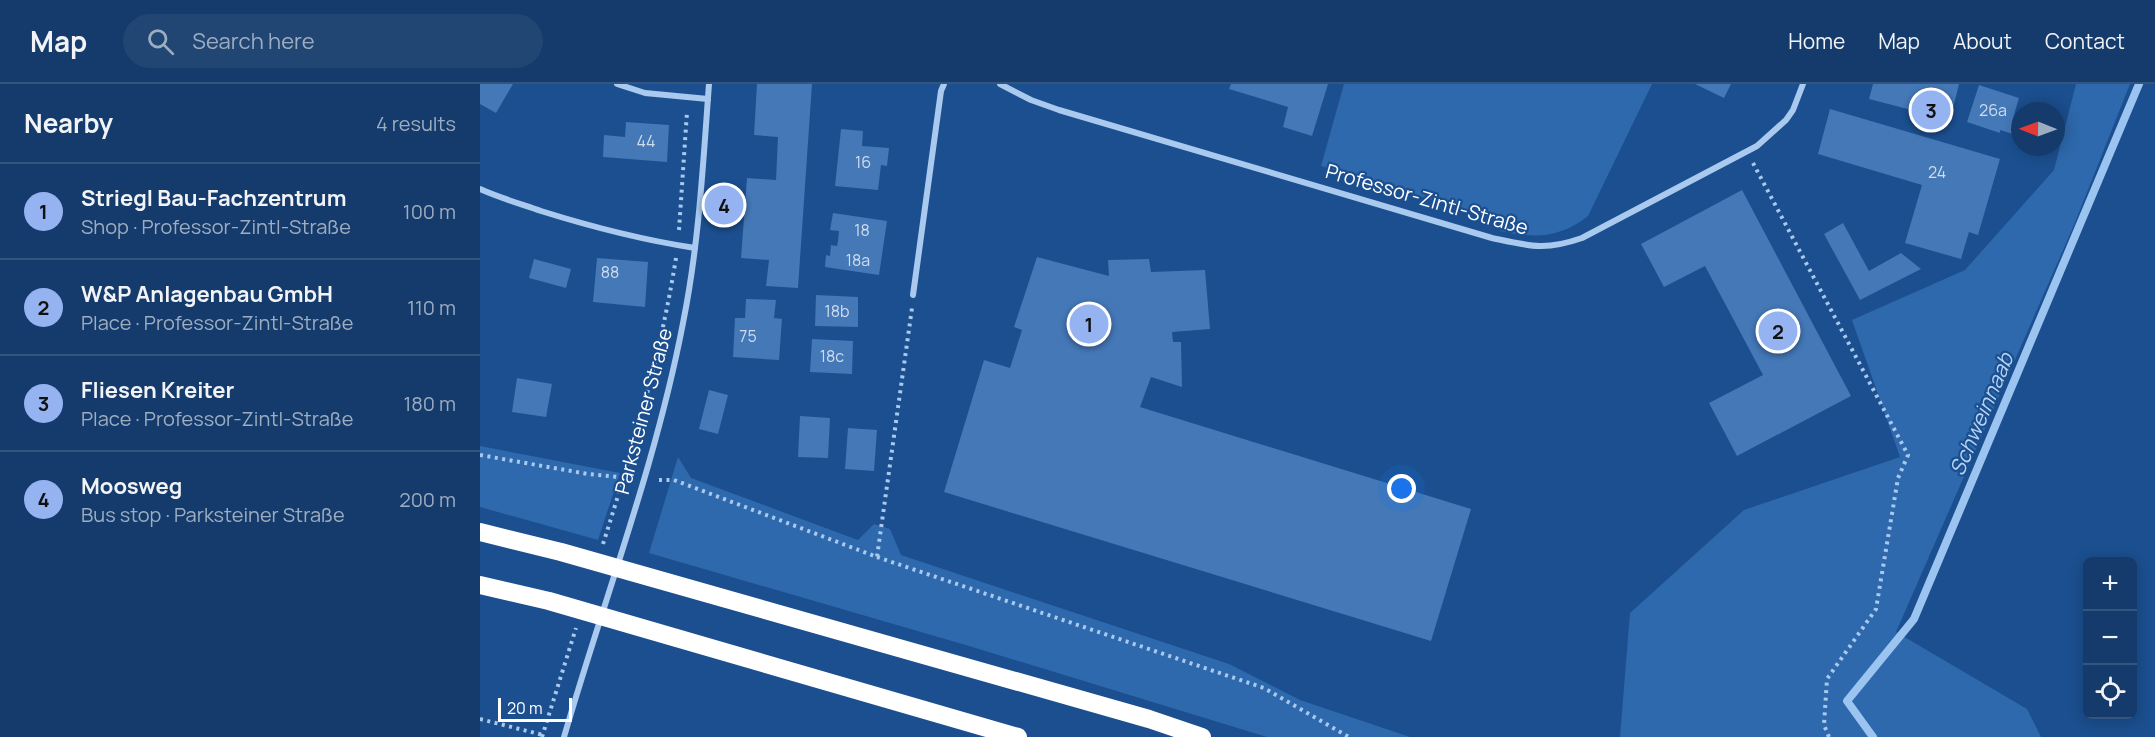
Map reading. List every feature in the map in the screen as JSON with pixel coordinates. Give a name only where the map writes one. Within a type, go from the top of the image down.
[{"type":"highway","points":[[480,532],[561,552],[1149,719],[1202,737]]},
{"type":"highway","points":[[480,585],[549,601],[1018,737]]},
{"type":"street","points":[[617,84],[645,93],[708,99]]},
{"type":"street","name":"Parksteiner Straße","points":[[564,736],[645,479],[667,398],[681,335],[695,248],[709,84]]},
{"type":"street","points":[[913,295],[944,84]]},
{"type":"street","name":"Professor-Zintl-Straße","points":[[1000,84],[1031,100],[1059,110],[1492,238],[1528,246],[1557,246],[1582,238],[1748,152],[1786,120],[1793,110],[1803,84]]},
{"type":"street","points":[[480,189],[576,222],[659,243],[695,248]]},
{"type":"path","points":[[620,488],[646,403],[659,350],[678,245],[688,98]]},
{"type":"path","points":[[1748,152],[1908,455],[1899,478],[1876,609],[1827,679],[1824,725],[1829,737]]},
{"type":"path","points":[[877,557],[913,295]]},
{"type":"path","points":[[480,455],[624,478],[674,480],[877,557],[1264,688],[1349,737]]},
{"type":"path","points":[[542,736],[554,694]]},
{"type":"path","points":[[480,719],[542,736],[564,736]]},
{"type":"shaded area","points":[[1344,84],[1652,84],[1588,216],[1577,224],[1556,233],[1524,235],[1500,231],[1501,221],[1321,166]]},
{"type":"shaded area","points":[[2076,84],[2130,84],[2074,225],[1896,632],[2027,709],[2041,737],[1620,737],[1630,613],[1744,510],[1900,457],[1852,320],[1965,270],[2054,170],[2058,156],[2065,156],[2065,127]]},
{"type":"shaded area","points":[[480,446],[620,473],[598,540],[480,507]]},
{"type":"shaded area","points":[[678,457],[691,478],[858,540],[874,524],[890,529],[901,555],[1229,664],[1300,700],[1410,737],[1267,737],[969,646],[649,553]]},
{"type":"building","points":[[480,84],[513,84],[496,113],[480,104]]},
{"type":"building","points":[[757,84],[812,84],[798,288],[766,286],[769,260],[741,258],[747,178],[776,180],[778,137],[754,135]]},
{"type":"building","points":[[1231,84],[1328,84],[1312,136],[1283,127],[1288,107],[1229,89]]},
{"type":"building","points":[[1695,84],[1731,84],[1724,98]]},
{"type":"building","points":[[1873,84],[1959,84],[1950,120],[1869,99]]},
{"type":"building","points":[[1979,85],[2019,98],[2018,102],[2011,102],[2011,133],[2000,130],[2000,133],[1967,122]]},
{"type":"building","points":[[1830,109],[2000,159],[1978,235],[1969,232],[1961,259],[1905,243],[1922,185],[1818,154]]},
{"type":"building","points":[[626,122],[669,125],[667,162],[603,157],[604,135],[625,137]]},
{"type":"building","points":[[841,129],[863,131],[862,146],[889,148],[887,166],[881,165],[878,190],[835,186]]},
{"type":"building","points":[[1742,190],[1851,396],[1737,456],[1709,403],[1763,375],[1705,266],[1664,287],[1641,244]]},
{"type":"building","points":[[833,213],[887,221],[879,275],[825,267],[826,255],[830,256],[831,245],[837,246],[838,241],[839,231],[830,230]]},
{"type":"building","points":[[1843,223],[1869,271],[1901,253],[1921,269],[1860,300],[1824,234]]},
{"type":"building","points":[[1037,257],[1109,276],[1108,260],[1149,259],[1151,272],[1205,270],[1210,329],[1172,332],[1173,342],[1181,342],[1182,387],[1151,377],[1140,407],[1471,509],[1431,641],[944,492],[984,360],[1010,368],[1022,330],[1014,327]]},
{"type":"building","points":[[597,258],[648,262],[645,307],[593,302]]},
{"type":"building","points":[[534,259],[571,269],[566,288],[529,278]]},
{"type":"building","points":[[816,295],[858,297],[858,327],[815,326]]},
{"type":"building","points":[[746,299],[776,300],[774,318],[782,319],[779,360],[733,357],[735,318],[745,318]]},
{"type":"building","points":[[812,339],[853,341],[852,374],[810,372]]},
{"type":"building","points":[[517,378],[552,384],[546,417],[512,412]]},
{"type":"building","points":[[709,390],[728,395],[718,434],[699,429]]},
{"type":"building","points":[[800,416],[830,418],[828,458],[798,457]]},
{"type":"building","points":[[848,428],[877,430],[874,471],[845,469]]},
{"type":"waterway","name":"Schweinnaab","points":[[1873,737],[1847,701],[1914,619],[2139,84]]},
{"type":"place","name":"Fliesen Kreiter","points":[[1931,110]]},
{"type":"place","name":"Moosweg","points":[[724,205]]},
{"type":"place","name":"Striegl Bau-Fachzentrum","points":[[1089,324]]},
{"type":"place","name":"W&P Anlagenbau GmbH","points":[[1778,331]]}]
